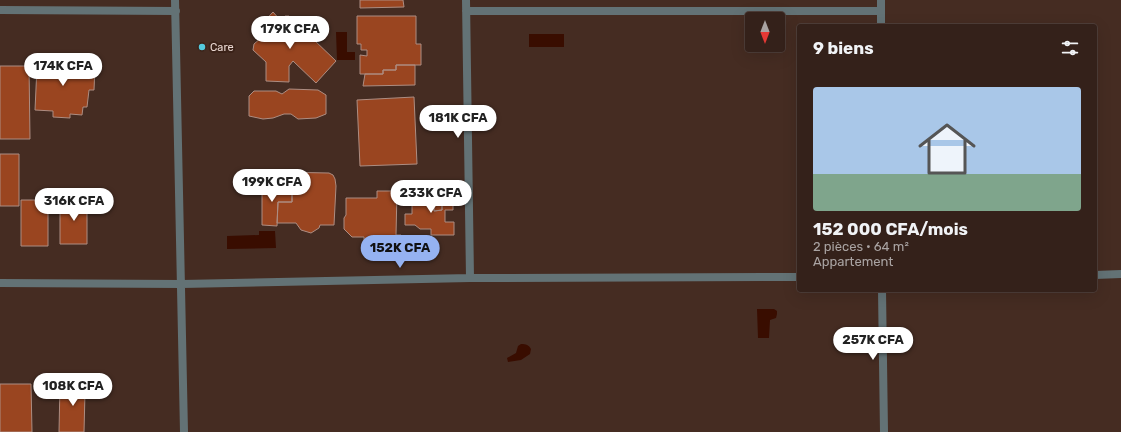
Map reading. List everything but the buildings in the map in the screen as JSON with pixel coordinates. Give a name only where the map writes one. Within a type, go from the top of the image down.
[{"type":"street","points":[[175,0],[184,432]]},
{"type":"street","points":[[466,0],[470,278]]},
{"type":"street","points":[[881,0],[881,24]]},
{"type":"street","points":[[0,10],[176,11]]},
{"type":"street","points":[[466,12],[881,12]]},
{"type":"street","points":[[1097,275],[1121,274]]},
{"type":"street","points":[[0,283],[182,284],[470,278],[797,277]]},
{"type":"street","points":[[882,292],[884,432]]},
{"type":"shaded area","points":[[336,32],[347,32],[347,52],[355,52],[355,60],[337,60]]},
{"type":"shaded area","points":[[529,34],[564,34],[564,47],[529,47]]},
{"type":"shaded area","points":[[259,231],[275,231],[276,248],[227,249],[227,236],[259,235]]},
{"type":"shaded area","points":[[757,309],[774,309],[777,311],[776,318],[770,320],[769,338],[758,338]]},
{"type":"shaded area","points":[[521,344],[526,345],[531,349],[530,354],[521,360],[508,362],[507,358],[516,353],[518,346]]},
{"type":"place","name":"Care","points":[[202,47]]}]
